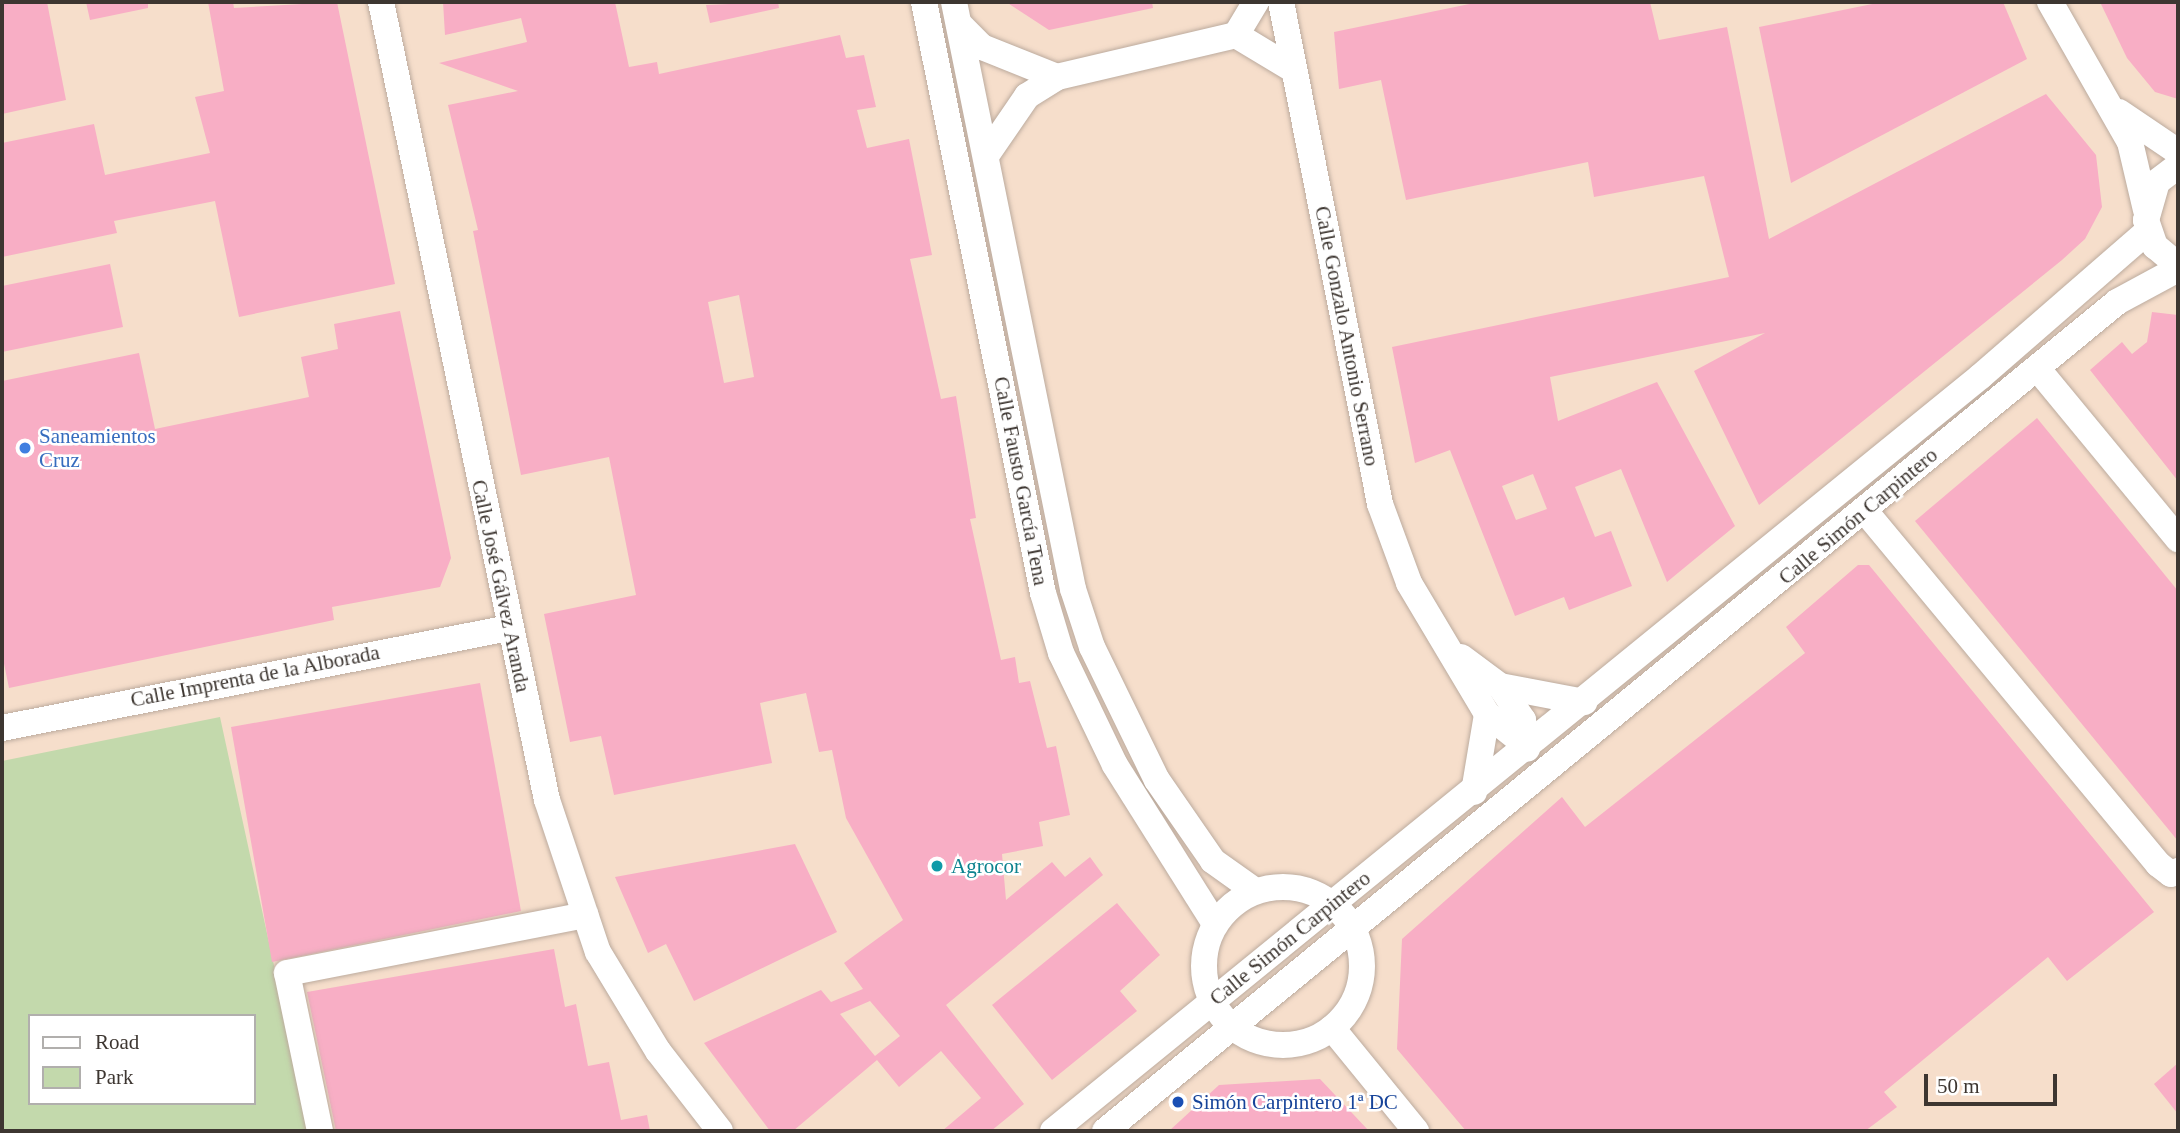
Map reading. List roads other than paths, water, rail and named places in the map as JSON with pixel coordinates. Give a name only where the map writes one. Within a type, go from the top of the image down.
[{"type":"street","name":"Calle José Gálvez Aranda","points":[[381,2],[509,628],[547,800],[598,952],[658,1051],[720,1131]]},
{"type":"street","name":"Calle Fausto García Tena","points":[[924,2],[1043,593],[1061,653],[1115,765],[1215,924]]},
{"type":"street","points":[[1236,35],[1256,2]]},
{"type":"street","name":"Calle Gonzalo Antonio Serrano","points":[[1281,2],[1380,504],[1409,583],[1456,654],[1487,714],[1527,746]]},
{"type":"street","points":[[2050,2],[2130,142],[2155,246],[2178,267]]},
{"type":"street","name":"Calle Fausto García Tena","points":[[956,13],[988,153],[1073,589],[1092,647],[1157,780],[1213,861],[1255,891]]},
{"type":"street","points":[[956,13],[982,47],[1057,77]]},
{"type":"street","points":[[988,153],[1027,96],[1057,77],[1236,35],[1294,70]]},
{"type":"street","points":[[2105,100],[2178,152]]},
{"type":"street","points":[[2147,220],[2157,182],[2178,166]]},
{"type":"street","name":"Calle Simón Carpintero","points":[[1053,1131],[1474,792],[1944,407],[1981,376],[2147,220]]},
{"type":"street","name":"Calle Simón Carpintero","points":[[1104,1131],[1415,882],[2136,288],[2178,267]]},
{"type":"street","points":[[2038,368],[2178,538]]},
{"type":"street","points":[[1981,376],[1975,399],[2001,398]]},
{"type":"street","points":[[1944,407],[1964,408],[1963,429]]},
{"type":"street","points":[[1865,510],[2158,864],[2171,874],[2178,871]]},
{"type":"street","points":[[1733,580],[1733,600],[1753,602]]},
{"type":"street","points":[[1703,605],[1724,605],[1723,628]]},
{"type":"street","name":"Calle Imprenta de la Alborada","points":[[2,727],[509,628]]},
{"type":"street","name":"Calle Gonzalo Antonio Serrano","points":[[1456,654],[1500,686],[1523,720],[1527,746]]},
{"type":"street","name":"Calle Gonzalo Antonio Serrano","points":[[1500,686],[1584,702]]},
{"type":"street","points":[[1474,792],[1487,714]]},
{"type":"street","points":[[1527,746],[1572,752]]},
{"type":"street","name":"Calle Simón Carpintero","points":[[1415,882],[1438,846],[1502,793],[1528,756],[1527,746]]},
{"type":"street","points":[[1255,891],[1309,891],[1333,903],[1355,931],[1361,984],[1332,1028],[1282,1045],[1233,1027],[1212,1001],[1205,962],[1215,924],[1255,891]]},
{"type":"street","points":[[320,1131],[287,973],[585,915]]},
{"type":"street","points":[[1332,1028],[1416,1131]]},
{"type":"place","name":"Saneamientos Cruz","points":[[25,448]]},
{"type":"place","name":"Agrocor","points":[[937,866]]},
{"type":"place","name":"Simón Carpintero 1ª DC","points":[[1178,1102]]}]
